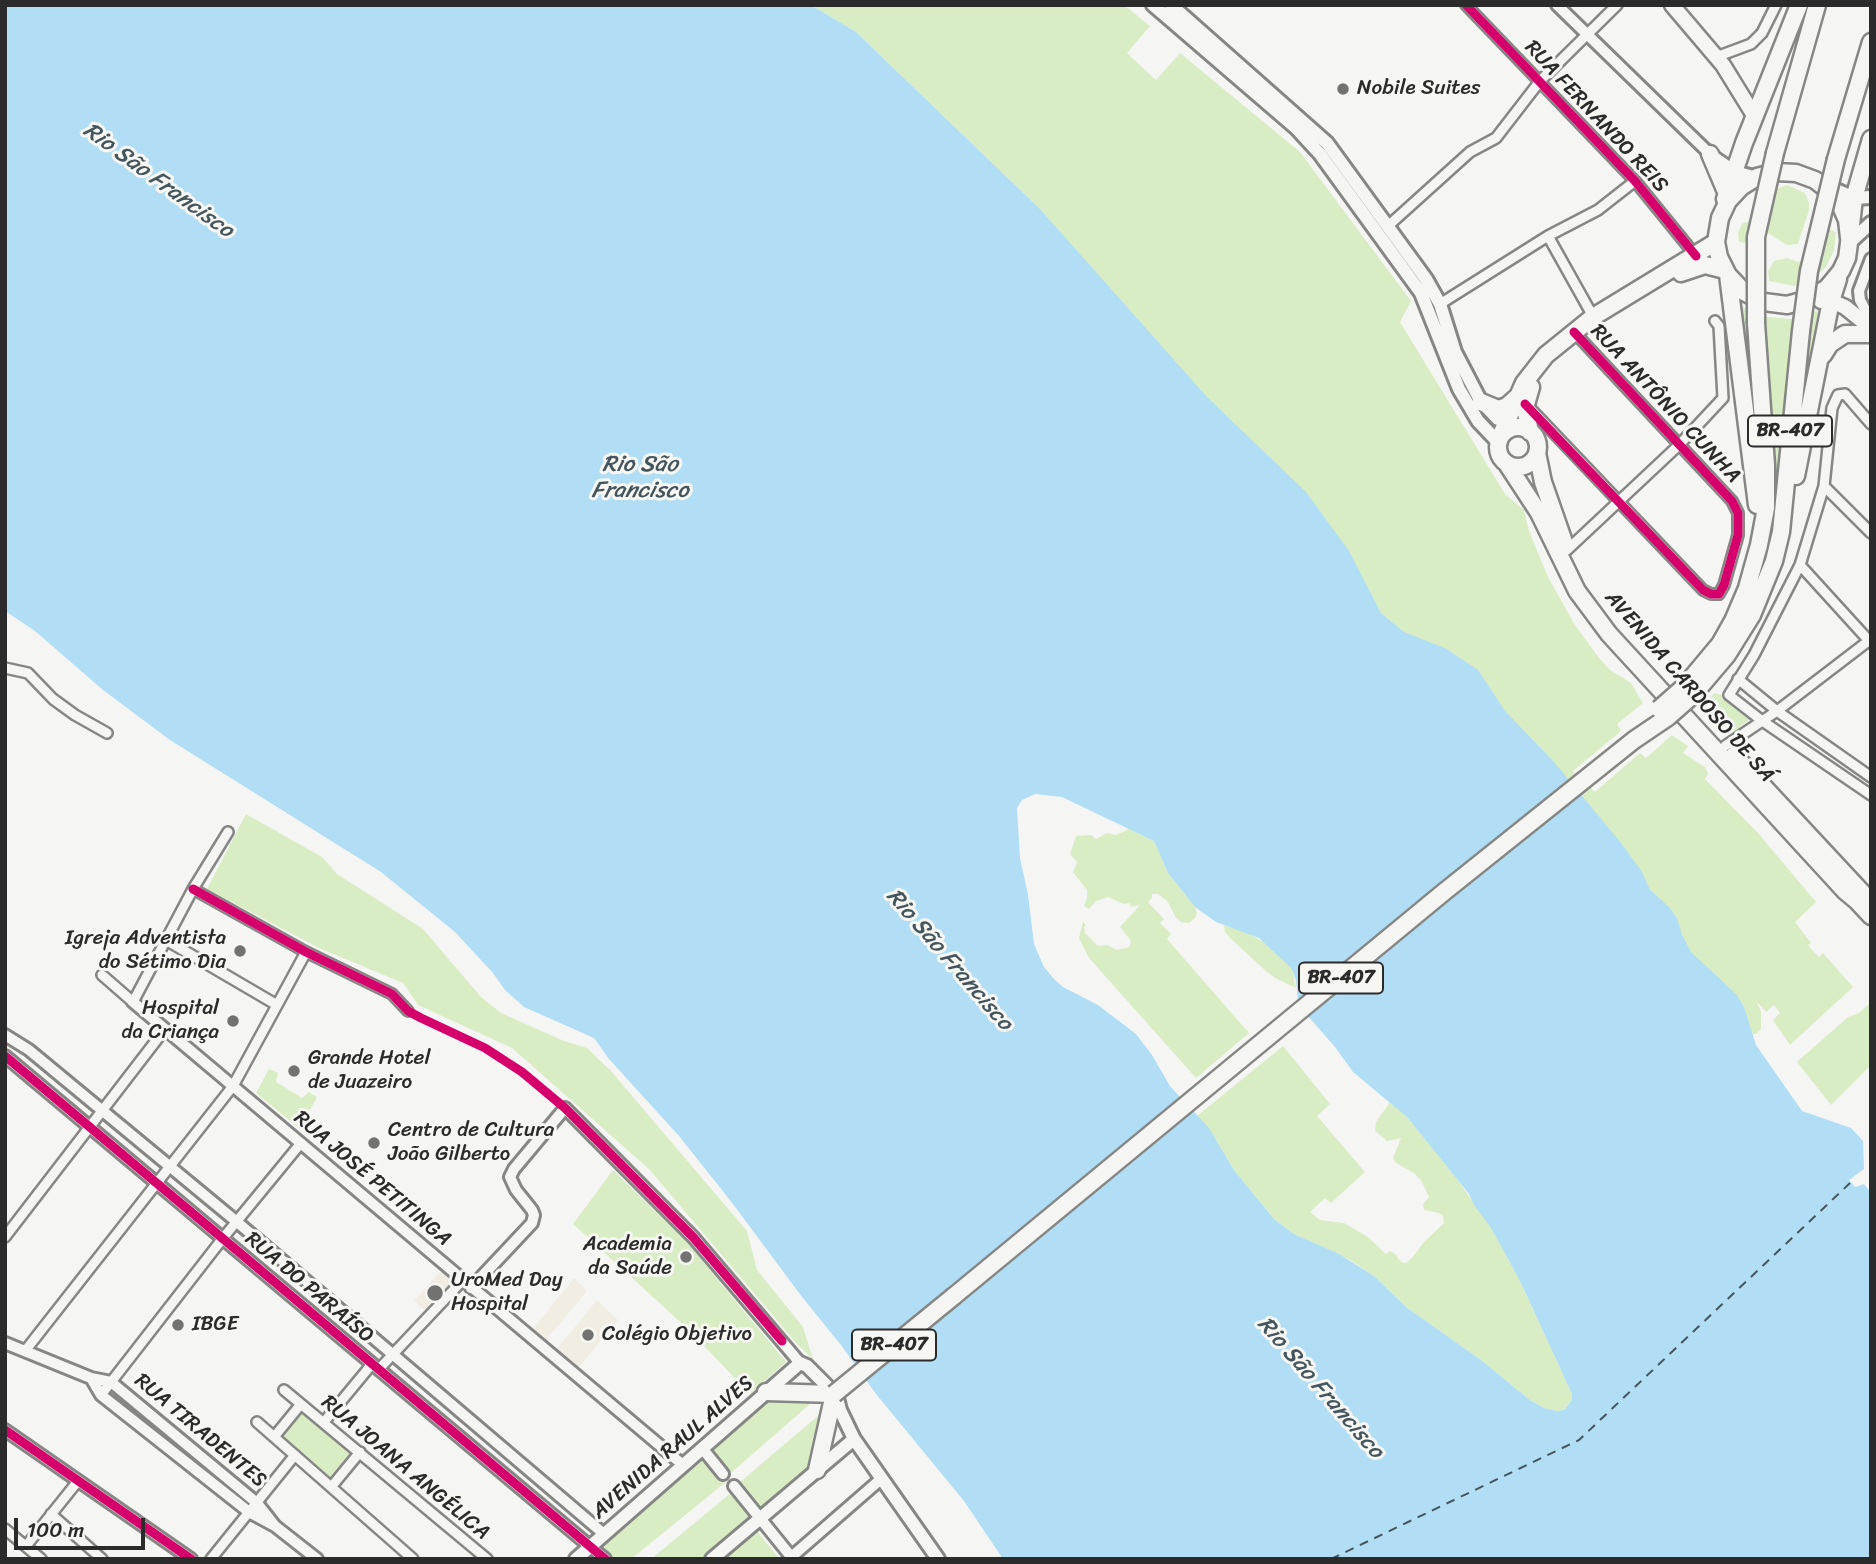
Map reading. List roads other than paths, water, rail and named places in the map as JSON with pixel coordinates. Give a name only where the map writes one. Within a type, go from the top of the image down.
[{"type":"highway","points":[[1759,545],[1758,508],[1726,272],[1716,242],[1720,218],[1744,143],[1799,5]]},
{"type":"highway","name":"BR-407","points":[[1689,691],[1733,621],[1747,588],[1766,508],[1766,465],[1756,323],[1756,237],[1775,153],[1817,5]]},
{"type":"highway","name":"BR-407","points":[[836,1396],[954,1296],[971,1295],[1040,1236],[1050,1218],[1444,892],[1634,740],[1646,722],[1689,691],[1727,655],[1752,615],[1774,561],[1782,532],[1809,271],[1836,159],[1871,41]]},
{"type":"highway","points":[[1782,532],[1790,509],[1831,301],[1849,241],[1854,198],[1871,138]]},
{"type":"highway","points":[[1710,154],[1730,153],[1744,143]]},
{"type":"highway","points":[[1710,154],[1727,194]]},
{"type":"highway","points":[[1720,218],[1728,201],[1741,187],[1757,177],[1776,172],[1796,173],[1815,180],[1840,204],[1847,220],[1849,241]]},
{"type":"highway","points":[[1511,432],[1537,441],[1537,453],[1525,466],[1512,467],[1499,454],[1540,362],[1595,320],[1716,242]]},
{"type":"highway","points":[[1595,320],[1687,270],[1704,264],[1726,272],[1744,292],[1764,302],[1787,305],[1810,299],[1828,288],[1841,271]]},
{"type":"highway","points":[[1818,367],[1825,351],[1838,337],[1871,331]]},
{"type":"highway","points":[[1511,432],[1521,401]]},
{"type":"highway","points":[[1481,402],[1498,409],[1521,401]]},
{"type":"highway","name":"AVENIDA CARDOSO DE SÁ","points":[[1537,453],[1539,469],[1567,550],[1587,586],[1616,625],[1871,902]]},
{"type":"highway","name":"AVENIDA CARDOSO DE SÁ","points":[[1507,464],[1541,517],[1577,590],[1609,634],[1827,872],[1871,916]]},
{"type":"highway","points":[[770,1391],[836,1396],[820,1462]]},
{"type":"main road","points":[[1153,5],[1296,128],[1320,153],[1421,293],[1459,389],[1478,421],[1511,432]]},
{"type":"main road","points":[[1171,5],[1327,142],[1426,279],[1440,304],[1467,380],[1481,402],[1511,432]]},
{"type":"main road","points":[[1672,5],[1716,57],[1755,117]]},
{"type":"main road","points":[[1815,180],[1854,198],[1871,197]]},
{"type":"main road","points":[[1849,241],[1871,223]]},
{"type":"main road","points":[[1810,299],[1831,301],[1845,307],[1871,331]]},
{"type":"main road","points":[[798,1364],[807,1366],[836,1396],[854,1439],[938,1559]]},
{"type":"main road","name":"AVENIDA RAUL ALVES","points":[[576,1559],[798,1364]]},
{"type":"main road","points":[[712,1559],[820,1462],[854,1439]]},
{"type":"street","name":"RUA FERNANDO REIS","points":[[1466,5],[1634,181],[1696,256]]},
{"type":"street","points":[[1557,5],[1710,154],[1735,170],[1757,177]]},
{"type":"street","points":[[1388,226],[1470,152],[1496,138],[1540,81],[1617,5]]},
{"type":"street","points":[[1716,57],[1751,44],[1762,33],[1775,6]]},
{"type":"street","points":[[1440,304],[1548,236],[1598,211],[1634,181]]},
{"type":"street","points":[[1548,236],[1595,320]]},
{"type":"street","points":[[1871,259],[1859,290],[1860,300],[1871,321]]},
{"type":"street","points":[[1567,550],[1680,444],[1723,398],[1719,326],[1715,321]]},
{"type":"street","name":"RUA ANTÔNIO CUNHA","points":[[1576,335],[1732,501],[1739,523],[1724,585],[1717,594],[1703,590],[1619,503]]},
{"type":"street","points":[[1871,425],[1845,394],[1838,396],[1832,408],[1824,486],[1800,565],[1754,655],[1730,692],[1730,697],[1761,720],[1871,795]]},
{"type":"street","points":[[1521,401],[1619,503]]},
{"type":"street","points":[[1824,486],[1871,533]]},
{"type":"street","points":[[1725,746],[1777,711],[1870,641],[1800,565]]},
{"type":"street","points":[[5,668],[28,673],[53,699],[82,720],[107,733]]},
{"type":"street","points":[[1738,679],[1777,711],[1871,777]]},
{"type":"street","points":[[132,1002],[193,889],[228,832]]},
{"type":"street","points":[[193,889],[306,952],[392,994],[408,1010]]},
{"type":"street","points":[[166,940],[277,1004]]},
{"type":"street","points":[[24,1351],[233,1086],[306,952]]},
{"type":"street","name":"RUA JOSÉ PETITINGA","points":[[102,975],[683,1465]]},
{"type":"street","points":[[5,1237],[165,1029]]},
{"type":"street","points":[[6,1058],[10,1037]]},
{"type":"street","name":"RUA DO PARAÍSO","points":[[10,1037],[237,1222],[604,1534]]},
{"type":"street","name":"RUA DO PARAÍSO","points":[[6,1058],[605,1559]]},
{"type":"street","points":[[324,1422],[376,1366],[393,1354],[532,1223],[532,1210],[516,1190],[510,1177],[565,1108],[693,1237],[798,1364]]},
{"type":"street","points":[[101,1395],[301,1143]]},
{"type":"street","points":[[297,1303],[311,1285]]},
{"type":"street","name":"RUA TIRADENTES","points":[[5,1343],[91,1378],[111,1382],[257,1503],[275,1526]]},
{"type":"street","name":"RUA TIRADENTES","points":[[91,1378],[101,1395],[249,1512],[275,1526],[317,1559]]},
{"type":"street","name":"RUA JOANA ANGÉLICA","points":[[284,1390],[487,1559]]},
{"type":"street","name":"RUA JOANA ANGÉLICA","points":[[274,1437],[301,1404]]},
{"type":"street","points":[[257,1422],[414,1559]]},
{"type":"street","points":[[5,1430],[191,1559]]},
{"type":"street","points":[[702,1448],[723,1474]]},
{"type":"street","points":[[332,1486],[360,1452]]},
{"type":"street","points":[[211,1559],[295,1455]]},
{"type":"street","points":[[734,1486],[791,1558],[881,1479]]},
{"type":"street","points":[[26,1546],[78,1480]]},
{"type":"street","points":[[51,1514],[102,1559]]},
{"type":"street","points":[[5,1529],[41,1559]]},
{"type":"water","name":"Rio São Francisco","points":[[5,5],[811,5],[856,32],[1040,209],[1207,397],[1306,492],[1349,551],[1381,613],[1404,632],[1445,648],[1478,670],[1505,711],[1554,762],[1621,843],[1642,872],[1650,890],[1677,918],[1691,952],[1736,994],[1744,1007],[1756,1045],[1802,1111],[1851,1128],[1863,1141],[1864,1169],[1849,1180],[1855,1187],[1864,1184],[1871,1193],[1871,1559],[1003,1559],[964,1501],[876,1394],[733,1204],[679,1136],[609,1059],[594,1038],[524,1007],[505,990],[455,932],[381,872],[170,740],[103,690],[35,631],[5,611]],"holes":[[[1035,794],[1062,797],[1154,841],[1168,873],[1195,907],[1216,922],[1259,938],[1292,969],[1298,999],[1306,1014],[1353,1072],[1407,1117],[1469,1194],[1491,1228],[1520,1281],[1572,1394],[1572,1400],[1564,1410],[1544,1408],[1530,1400],[1481,1360],[1406,1307],[1374,1276],[1339,1254],[1294,1234],[1274,1219],[1234,1170],[1209,1128],[1170,1086],[1136,1034],[1098,1005],[1063,987],[1044,967],[1034,944],[1020,858],[1017,808],[1022,800]]]},
{"type":"place","name":"Nobile Suites","points":[[1343,89]]},
{"type":"place","name":"Igreja Adventista do Sétimo Dia","points":[[240,951]]},
{"type":"place","name":"Hospital da Criança","points":[[233,1021]]},
{"type":"place","name":"Grande Hotel de Juazeiro","points":[[294,1071]]},
{"type":"place","name":"Centro de Cultura João Gilberto","points":[[374,1143]]},
{"type":"place","name":"Academia da Saúde","points":[[686,1257]]},
{"type":"place","name":"UroMed Day Hospital","points":[[435,1293]]},
{"type":"place","name":"IBGE","points":[[178,1325]]},
{"type":"place","name":"Colégio Objetivo","points":[[588,1335]]}]
